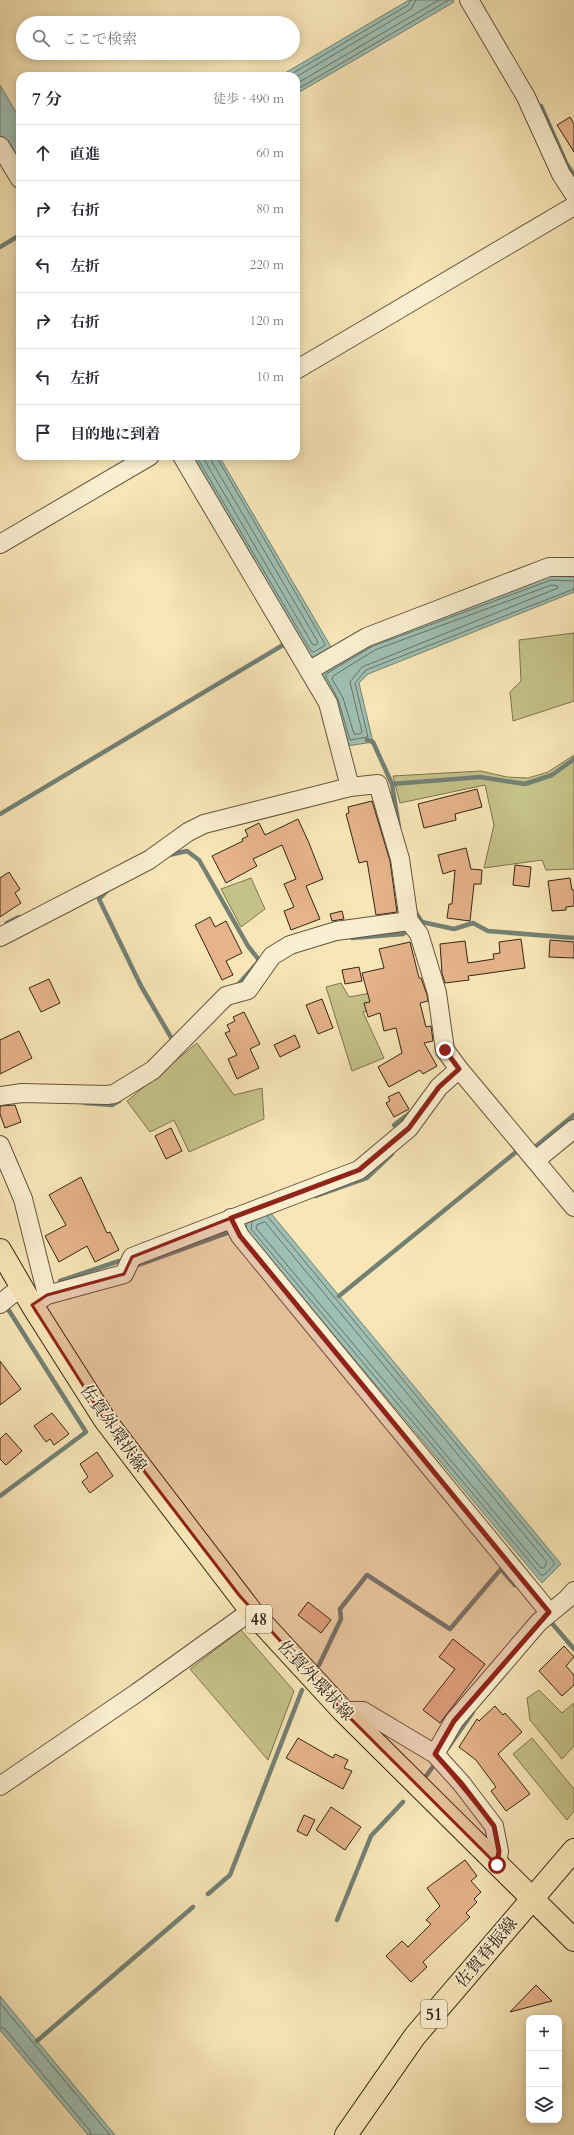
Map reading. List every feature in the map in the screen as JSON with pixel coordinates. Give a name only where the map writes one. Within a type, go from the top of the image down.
[{"type":"main road","name":"佐賀外環状線","points":[[0,1250],[34,1296],[105,1420],[251,1610],[343,1711],[530,1899],[574,1940]]},
{"type":"main road","name":"佐賀脊振線","points":[[346,2135],[415,2036],[530,1899],[574,1850]]},
{"type":"street","points":[[469,0],[526,97],[561,174],[574,194]]},
{"type":"street","points":[[0,146],[16,172]]},
{"type":"street","points":[[300,368],[574,206]]},
{"type":"street","points":[[0,544],[143,460]]},
{"type":"street","points":[[185,460],[321,663],[328,703],[350,787]]},
{"type":"street","points":[[321,663],[367,637],[549,567],[574,567]]},
{"type":"street","points":[[0,937],[148,860],[188,832],[204,824],[350,787],[378,784],[400,859],[414,927],[437,993],[445,1050],[459,1069],[574,1207]]},
{"type":"street","points":[[0,1096],[22,1093],[114,1094],[153,1070],[231,995],[248,990],[269,960],[290,945],[336,931],[414,927]]},
{"type":"street","points":[[0,1304],[11,1295],[34,1296],[124,1274],[132,1256],[359,1170],[409,1128],[439,1087],[459,1069]]},
{"type":"street","points":[[536,1160],[574,1129]]},
{"type":"street","points":[[0,1145],[23,1199],[34,1296]]},
{"type":"street","points":[[231,1218],[240,1236],[549,1612]]},
{"type":"street","points":[[435,1754],[454,1721],[549,1612],[568,1599],[574,1591]]},
{"type":"street","points":[[0,1786],[138,1692],[251,1610]]},
{"type":"street","points":[[343,1711],[363,1711],[435,1754],[462,1784],[494,1826],[499,1851],[497,1865]]},
{"type":"highlighted area","points":[[231,1218],[240,1236],[549,1612],[454,1721],[435,1754],[494,1826],[499,1851],[497,1865],[343,1711],[239,1595],[105,1420],[32,1305],[47,1295],[124,1274],[132,1257]]},
{"type":"shaded area","points":[[574,633],[574,701],[513,721],[510,692],[521,681],[519,640]]},
{"type":"shaded area","points":[[574,755],[574,869],[546,870],[542,860],[484,868],[494,825],[485,785],[400,803],[393,776],[481,771],[507,777],[528,778],[548,772]]},
{"type":"shaded area","points":[[251,878],[265,909],[241,927],[221,889]]},
{"type":"shaded area","points":[[341,983],[349,997],[392,989],[395,1004],[363,1012],[384,1058],[352,1071],[326,987]]},
{"type":"shaded area","points":[[197,1043],[234,1095],[262,1088],[264,1119],[189,1152],[174,1120],[150,1132],[127,1101]]},
{"type":"shaded area","points":[[241,1630],[294,1691],[268,1760],[190,1669]]},
{"type":"shaded area","points":[[539,1690],[562,1713],[574,1703],[574,1746],[562,1759],[530,1720],[527,1698]]},
{"type":"shaded area","points":[[532,1738],[574,1789],[574,1811],[567,1820],[513,1754]]},
{"type":"water","points":[[409,0],[453,0],[454,2],[300,92],[300,72],[287,72]]},
{"type":"water","points":[[0,85],[16,112],[16,169],[0,140]]},
{"type":"water","points":[[194,460],[221,460],[331,647],[311,659]]},
{"type":"water","points":[[551,576],[574,577],[574,592],[368,674],[359,683],[373,742],[347,746],[320,674],[371,642]]},
{"type":"water","points":[[269,1211],[561,1564],[542,1583],[246,1230],[247,1219]]},
{"type":"water","points":[[0,1996],[115,2135],[88,2135],[0,2030]]},
{"type":"building","points":[[570,117],[574,124],[574,152],[557,125]]},
{"type":"building","points":[[477,789],[482,807],[455,814],[456,820],[424,828],[418,804]]},
{"type":"building","points":[[372,801],[390,861],[397,912],[376,915],[367,861],[359,863],[346,814],[349,813],[348,807]]},
{"type":"building","points":[[298,819],[323,879],[306,886],[320,919],[291,930],[284,911],[294,907],[284,884],[296,879],[282,845],[253,859],[257,866],[226,883],[212,856],[243,841],[242,839],[248,836],[245,830],[259,823],[265,835]]},
{"type":"building","points":[[466,848],[471,869],[482,870],[481,884],[474,884],[470,921],[447,918],[449,904],[452,904],[455,870],[443,874],[438,855]]},
{"type":"building","points":[[515,865],[531,867],[529,887],[513,885]]},
{"type":"building","points":[[9,872],[20,889],[15,893],[21,903],[0,917],[0,878]]},
{"type":"building","points":[[570,878],[572,890],[574,890],[574,906],[566,907],[566,910],[552,911],[548,881]]},
{"type":"building","points":[[342,911],[344,919],[332,921],[330,914]]},
{"type":"building","points":[[210,917],[215,927],[226,921],[242,953],[226,961],[233,975],[222,980],[195,925]]},
{"type":"building","points":[[521,939],[525,968],[468,976],[469,980],[445,983],[442,973],[440,944],[465,941],[468,963],[494,959],[493,954],[500,953],[499,942]]},
{"type":"building","points":[[550,940],[574,942],[574,958],[549,957]]},
{"type":"building","points":[[410,942],[419,978],[421,978],[428,1001],[420,1003],[426,1027],[431,1026],[433,1041],[424,1043],[437,1066],[423,1074],[420,1070],[389,1087],[378,1067],[402,1053],[396,1028],[384,1031],[380,1013],[368,1017],[364,1003],[370,1002],[362,973],[384,968],[379,949]]},
{"type":"building","points":[[359,967],[362,981],[345,984],[342,970]]},
{"type":"building","points":[[49,979],[60,1003],[41,1012],[29,988]]},
{"type":"building","points":[[322,999],[333,1028],[318,1034],[306,1005]]},
{"type":"building","points":[[244,1012],[260,1044],[250,1049],[259,1068],[237,1079],[228,1059],[237,1055],[225,1033],[230,1031],[227,1025],[235,1021],[233,1017]]},
{"type":"building","points":[[19,1031],[32,1058],[0,1074],[0,1040]]},
{"type":"building","points":[[295,1035],[300,1047],[280,1057],[274,1045]]},
{"type":"building","points":[[399,1092],[409,1109],[394,1117],[386,1103],[390,1101],[388,1097]]},
{"type":"building","points":[[15,1105],[21,1122],[5,1128],[0,1114],[0,1106]]},
{"type":"building","points":[[171,1128],[182,1151],[166,1159],[155,1136]]},
{"type":"building","points":[[81,1177],[107,1233],[110,1232],[119,1250],[95,1262],[87,1246],[59,1262],[45,1236],[66,1225],[49,1195]]},
{"type":"building","points":[[0,1361],[21,1389],[0,1405]]},
{"type":"building","points":[[52,1413],[69,1434],[54,1445],[50,1439],[46,1442],[34,1426]]},
{"type":"building","points":[[6,1433],[22,1451],[6,1465],[0,1459],[0,1439]]},
{"type":"building","points":[[97,1452],[113,1476],[90,1493],[82,1482],[88,1477],[80,1464]]},
{"type":"building","points":[[308,1602],[331,1620],[321,1633],[298,1615]]},
{"type":"building","points":[[453,1639],[485,1664],[440,1723],[423,1710],[455,1669],[439,1657]]},
{"type":"building","points":[[564,1646],[574,1657],[566,1666],[574,1675],[574,1685],[562,1696],[539,1671]]},
{"type":"building","points":[[495,1706],[503,1715],[505,1713],[522,1732],[498,1754],[530,1794],[506,1811],[491,1791],[496,1787],[476,1760],[459,1747],[477,1719],[479,1721]]},
{"type":"building","points":[[298,1738],[333,1758],[335,1754],[348,1760],[344,1768],[352,1771],[343,1789],[286,1758]]},
{"type":"building","points":[[331,1807],[361,1827],[345,1850],[316,1830]]},
{"type":"building","points":[[304,1815],[315,1820],[307,1836],[297,1831]]},
{"type":"building","points":[[465,1860],[477,1876],[471,1881],[481,1892],[474,1899],[477,1902],[466,1913],[470,1917],[423,1962],[427,1967],[411,1982],[386,1956],[402,1941],[408,1947],[431,1924],[426,1920],[440,1906],[427,1888]]},
{"type":"building","points":[[536,1985],[552,2001],[510,2012]]},
{"type":"waterway","points":[[541,106],[566,163],[574,175]]},
{"type":"waterway","points":[[0,247],[16,237]]},
{"type":"waterway","points":[[0,814],[283,645]]},
{"type":"waterway","points":[[367,740],[373,742],[392,784],[399,827]]},
{"type":"waterway","points":[[392,784],[480,777],[525,784],[552,775],[574,759]]},
{"type":"waterway","points":[[169,855],[187,851],[199,860],[248,946],[259,960]]},
{"type":"waterway","points":[[109,889],[99,899],[141,986],[172,1039]]},
{"type":"waterway","points":[[414,910],[422,922]]},
{"type":"waterway","points":[[7,923],[19,917]]},
{"type":"waterway","points":[[417,925],[422,922],[454,929],[473,923],[488,931],[574,938]]},
{"type":"waterway","points":[[352,938],[403,934],[410,929]]},
{"type":"waterway","points":[[236,987],[260,960]]},
{"type":"waterway","points":[[85,1103],[112,1105],[119,1101]]},
{"type":"waterway","points":[[394,1125],[411,1112]]},
{"type":"waterway","points":[[536,1146],[574,1115]]},
{"type":"waterway","points":[[339,1296],[516,1152]]},
{"type":"waterway","points":[[316,1196],[367,1178],[392,1154]]},
{"type":"waterway","points":[[133,1267],[233,1231]]},
{"type":"waterway","points":[[60,1281],[119,1261],[124,1264]]},
{"type":"waterway","points":[[0,1496],[86,1432],[8,1309]]},
{"type":"waterway","points":[[319,1665],[341,1619],[340,1609],[367,1575],[450,1629],[501,1569],[515,1585]]},
{"type":"waterway","points":[[548,1624],[550,1621],[574,1649]]},
{"type":"waterway","points":[[208,1894],[230,1875],[302,1690]]},
{"type":"waterway","points":[[448,1748],[473,1712]]},
{"type":"waterway","points":[[426,1776],[435,1764]]},
{"type":"waterway","points":[[337,1920],[371,1836],[403,1802]]},
{"type":"waterway","points":[[37,2041],[193,1907]]},
{"type":"route","points":[[445,1050],[459,1069],[439,1087],[409,1128],[359,1170],[231,1218],[240,1236],[549,1612],[454,1721],[435,1754],[462,1784],[494,1826],[499,1851],[497,1865]]}]
